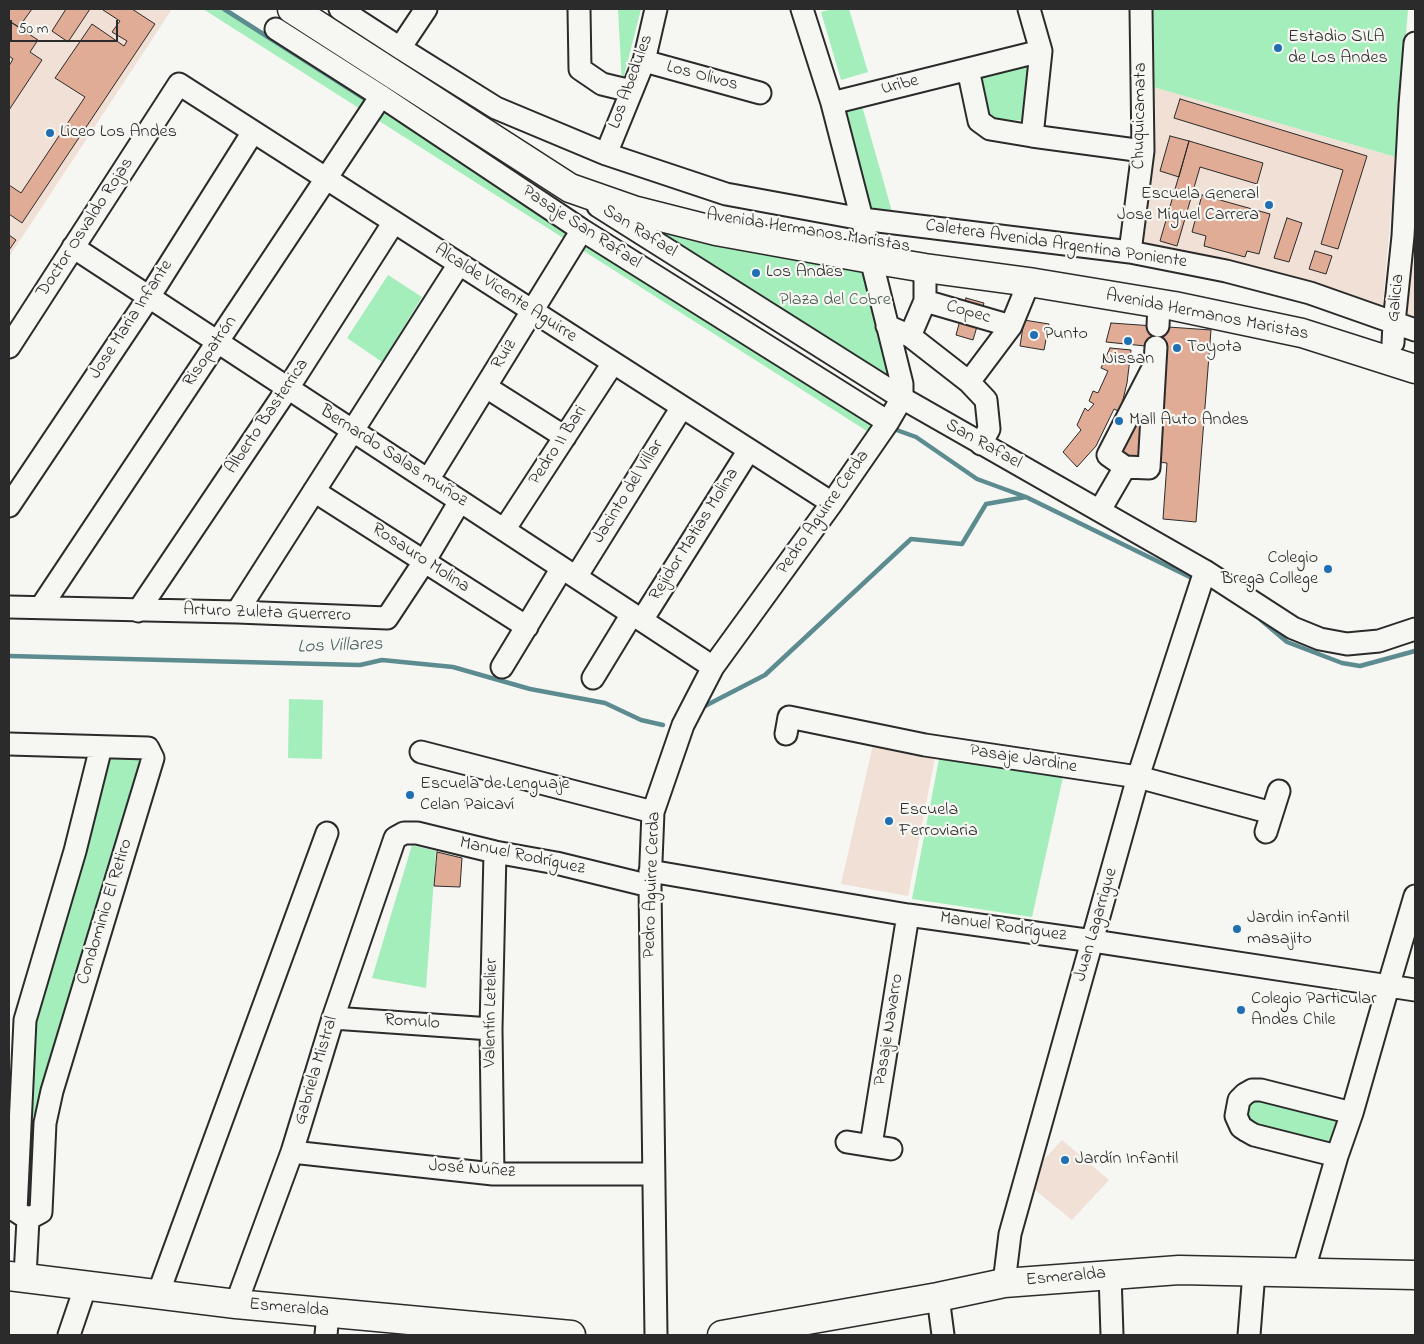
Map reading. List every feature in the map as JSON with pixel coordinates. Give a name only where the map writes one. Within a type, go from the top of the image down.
[{"type":"main road","points":[[284,19],[484,133]]},
{"type":"main road","name":"Avenida Hermanos Maristas","points":[[484,133],[570,188],[633,210],[716,231],[866,240],[925,268],[1029,282],[1157,335],[1302,333],[1415,369]]},
{"type":"main road","name":"Avenida Hermanos Maristas","points":[[484,133],[635,197],[716,220],[866,240],[1177,289],[1404,337]]},
{"type":"main road","name":"Esmeralda","points":[[722,1335],[938,1297],[1004,1283],[1180,1270],[1415,1275]]},
{"type":"main road","name":"Esmeralda","points":[[17,1277],[236,1304],[327,1324],[570,1335]]},
{"type":"street","points":[[340,9],[496,108],[606,154]]},
{"type":"street","points":[[400,48],[426,9]]},
{"type":"street","points":[[580,9],[580,69],[602,84],[631,91]]},
{"type":"street","name":"Los Abedules","points":[[606,154],[644,61],[656,9]]},
{"type":"street","points":[[1029,9],[1041,51],[1032,136]]},
{"type":"street","name":"Chuquicamata","points":[[1130,252],[1143,151],[1141,9]]},
{"type":"street","points":[[808,10],[902,384],[902,398]]},
{"type":"street","name":"Pasaje San Rafael","points":[[284,19],[380,96],[582,230],[888,422]]},
{"type":"street","name":"Galicia","points":[[1404,337],[1415,43]]},
{"type":"street","name":"Uribe","points":[[832,103],[1041,51]]},
{"type":"street","name":"Los Olivos","points":[[644,61],[760,93]]},
{"type":"street","points":[[968,69],[979,121],[990,129],[1143,151]]},
{"type":"street","name":"Alcalde Vicente Aguirre","points":[[179,84],[832,503]]},
{"type":"street","name":"Doctor Osvaldo Rojas","points":[[9,347],[179,84]]},
{"type":"street","name":"Risopatrón","points":[[41,607],[380,96]]},
{"type":"street","name":"Jose Maria Infante","points":[[9,506],[149,297],[253,132]]},
{"type":"street","name":"Caletera Avenida Argentina Poniente","points":[[606,154],[866,240],[1130,252],[1226,270],[1310,293],[1404,337]]},
{"type":"street","name":"San Rafael","points":[[570,188],[902,398],[1205,571],[1293,628],[1320,639],[1347,644],[1379,641],[1415,629]]},
{"type":"street","name":"Alberto Basterrica","points":[[138,611],[288,388],[394,222]]},
{"type":"street","name":"Ruiz","points":[[428,480],[582,230]]},
{"type":"street","name":"Bernardo Salas muñoz","points":[[73,247],[713,667]]},
{"type":"street","points":[[237,612],[459,264]]},
{"type":"street","name":"Copec","points":[[910,336],[925,300],[925,268]]},
{"type":"street","name":"Copec","points":[[969,382],[1011,326],[1029,282]]},
{"type":"street","name":"Copec","points":[[925,300],[1011,326]]},
{"type":"street","points":[[887,326],[910,336],[969,382],[986,400],[989,429],[981,444]]},
{"type":"street","points":[[1157,335],[1149,468],[1125,467],[1108,456],[1157,335]]},
{"type":"street","name":"Pedro II Bari","points":[[504,530],[613,363]]},
{"type":"street","points":[[486,387],[566,437]]},
{"type":"street","name":"Pedro Aguirre Cerda","points":[[656,1335],[650,879],[653,812],[683,725],[713,667],[832,503],[888,422],[902,398]]},
{"type":"street","name":"Jacinto del Villar","points":[[502,667],[527,627],[569,572],[682,407]]},
{"type":"street","name":"Rejidor Matias Molina","points":[[593,678],[637,617],[749,450]]},
{"type":"street","points":[[1100,510],[1125,467]]},
{"type":"street","name":"Rosauro Molina","points":[[314,491],[527,627]]},
{"type":"street","name":"Arturo Zuleta Guerrero","points":[[9,607],[237,612],[387,618],[424,562],[460,501]]},
{"type":"street","name":"Juan Lagarrigue","points":[[1004,1283],[1010,1234],[1138,777],[1205,571]]},
{"type":"street","name":"Pasaje Jardine","points":[[786,734],[789,717],[926,745],[1138,777],[1269,822],[1280,791]]},
{"type":"street","name":"Condominio El Retiro","points":[[9,744],[148,748],[153,758],[52,1091],[45,1123],[41,1212],[28,1219]]},
{"type":"street","points":[[17,1277],[28,1219],[16,1211],[25,1020],[75,851],[101,747]]},
{"type":"street","points":[[421,752],[653,812]]},
{"type":"street","name":"Manuel Rodríguez","points":[[395,838],[404,832],[416,833],[495,852],[650,879],[908,914],[1415,990]]},
{"type":"street","points":[[158,1294],[327,833]]},
{"type":"street","name":"Gabriela Mistral","points":[[236,1304],[292,1152],[334,1018],[395,838]]},
{"type":"street","name":"Valentín Letelier","points":[[493,1174],[491,1029],[495,852]]},
{"type":"street","points":[[1303,1272],[1337,1156],[1352,1113],[1415,896]]},
{"type":"street","name":"Pasaje Navarro","points":[[847,1142],[881,1147],[908,914]]},
{"type":"street","name":"Romulo","points":[[334,1018],[491,1029]]},
{"type":"street","points":[[1337,1156],[1247,1132],[1241,1127],[1236,1116],[1239,1100],[1252,1090],[1261,1090],[1352,1113]]},
{"type":"street","points":[[20,1122],[45,1123]]},
{"type":"street","name":"José Núñez","points":[[292,1152],[493,1174],[653,1174]]},
{"type":"street","points":[[1248,1335],[1254,1272]]},
{"type":"street","points":[[1110,1274],[1112,1335]]},
{"type":"street","points":[[69,1335],[86,1285]]},
{"type":"street","points":[[938,1297],[943,1335]]},
{"type":"shaded area","name":"Liceo Los Andes","points":[[9,9],[172,9],[9,257]]},
{"type":"shaded area","name":"Escuela General Jose Miguel Carrera","points":[[1153,87],[1396,157],[1382,313],[1142,252],[1152,134]]},
{"type":"shaded area","points":[[1412,244],[1415,244],[1415,325],[1404,322]]},
{"type":"shaded area","name":"Escuela Ferroviaria","points":[[873,745],[935,758],[908,896],[841,884]]},
{"type":"shaded area","name":"Jardín Infantil","points":[[1062,1140],[1109,1180],[1072,1220],[1024,1181]]},
{"type":"green space","points":[[203,9],[224,9],[876,423],[870,433]]},
{"type":"green space","points":[[618,9],[641,9],[622,84]]},
{"type":"green space","points":[[833,9],[849,9],[868,72],[841,80],[821,12]]},
{"type":"green space","name":"Estadio SILA de Los Andes","points":[[1150,9],[1408,9],[1396,157],[1153,87]]},
{"type":"green space","points":[[1035,59],[1026,121],[987,118],[976,75]]},
{"type":"green space","points":[[862,106],[893,215],[866,210],[838,112]]},
{"type":"green space","name":"Plaza del Cobre","points":[[645,223],[866,267],[897,385]]},
{"type":"green space","points":[[388,275],[422,297],[382,362],[347,338]]},
{"type":"green space","points":[[289,699],[323,700],[322,759],[288,758]]},
{"type":"green space","points":[[105,752],[146,758],[37,1115],[23,1117],[29,1017]]},
{"type":"green space","points":[[939,759],[1063,777],[1032,917],[912,899]]},
{"type":"green space","points":[[412,845],[436,851],[426,988],[372,978]]},
{"type":"green space","points":[[1245,1097],[1348,1116],[1335,1152],[1256,1132],[1239,1111]]},
{"type":"green space","points":[[20,1125],[40,1125],[39,1211],[27,1216]]},
{"type":"building","points":[[9,9],[32,9],[19,27],[9,21]]},
{"type":"building","points":[[66,9],[90,9],[68,42],[52,31]]},
{"type":"building","points":[[104,9],[132,9],[155,24],[22,223],[9,214],[9,185],[21,193],[85,97],[55,78],[92,24],[124,46],[127,41],[112,32],[120,21]]},
{"type":"building","points":[[9,21],[38,40],[30,52],[42,60],[9,110],[9,66],[13,59],[9,56]]},
{"type":"building","points":[[1180,99],[1367,156],[1338,249],[1321,244],[1343,170],[1174,118]]},
{"type":"building","points":[[1170,136],[1189,141],[1179,177],[1160,171]]},
{"type":"building","points":[[1189,141],[1263,163],[1257,184],[1200,167],[1177,246],[1160,241]]},
{"type":"building","points":[[1202,195],[1270,214],[1259,254],[1247,251],[1245,257],[1204,246],[1206,236],[1192,232]]},
{"type":"building","points":[[1287,218],[1302,223],[1289,262],[1274,258]]},
{"type":"building","points":[[9,235],[16,240],[9,250]]},
{"type":"building","points":[[1315,251],[1332,256],[1326,274],[1309,269]]},
{"type":"building","points":[[966,298],[984,303],[973,340],[956,335]]},
{"type":"building","name":"Punto","points":[[1024,320],[1049,324],[1044,350],[1020,346]]},
{"type":"building","points":[[1111,323],[1211,330],[1196,522],[1163,519],[1167,463],[1157,462],[1165,348],[1106,342]]},
{"type":"building","points":[[1110,348],[1131,350],[1127,383],[1120,412],[1114,409],[1096,446],[1077,467],[1063,452],[1081,430],[1077,425],[1085,408],[1088,411],[1094,404],[1089,401],[1093,391],[1098,393],[1108,371],[1101,368]]},
{"type":"building","points":[[1134,415],[1149,424],[1147,442],[1136,462],[1115,451]]},
{"type":"building","points":[[437,852],[462,858],[460,887],[434,886]]},
{"type":"waterway","points":[[224,9],[370,102]]},
{"type":"waterway","points":[[891,428],[916,437],[977,479],[1026,497]]},
{"type":"waterway","points":[[703,707],[765,675],[911,539],[962,544],[986,504],[1026,497],[1196,580]]},
{"type":"waterway","points":[[1261,620],[1287,642],[1342,663],[1360,666],[1415,651]]},
{"type":"waterway","name":"Los Villares","points":[[9,656],[360,665],[382,660],[453,667],[530,689],[605,703],[641,720],[663,725]]},
{"type":"place","name":"Estadio SILA de Los Andes","points":[[1278,48]]},
{"type":"place","name":"Liceo Los Andes","points":[[50,133]]},
{"type":"place","name":"Escuela General Jose Miguel Carrera","points":[[1269,205]]},
{"type":"place","name":"Los Andes","points":[[756,273]]},
{"type":"place","name":"Punto","points":[[1034,335]]},
{"type":"place","name":"Nissan","points":[[1128,341]]},
{"type":"place","name":"Toyota","points":[[1177,348]]},
{"type":"place","name":"Mall Auto Andes","points":[[1119,421]]},
{"type":"place","name":"Colegio Brega College","points":[[1328,569]]},
{"type":"place","name":"Escuela de Lenguaje Celan Paicaví","points":[[410,795]]},
{"type":"place","name":"Escuela Ferroviaria","points":[[889,821]]},
{"type":"place","name":"Jardin infantil masajito","points":[[1237,929]]},
{"type":"place","name":"Colegio Particular Andes Chile","points":[[1241,1010]]},
{"type":"place","name":"Jardín Infantil","points":[[1065,1160]]}]
